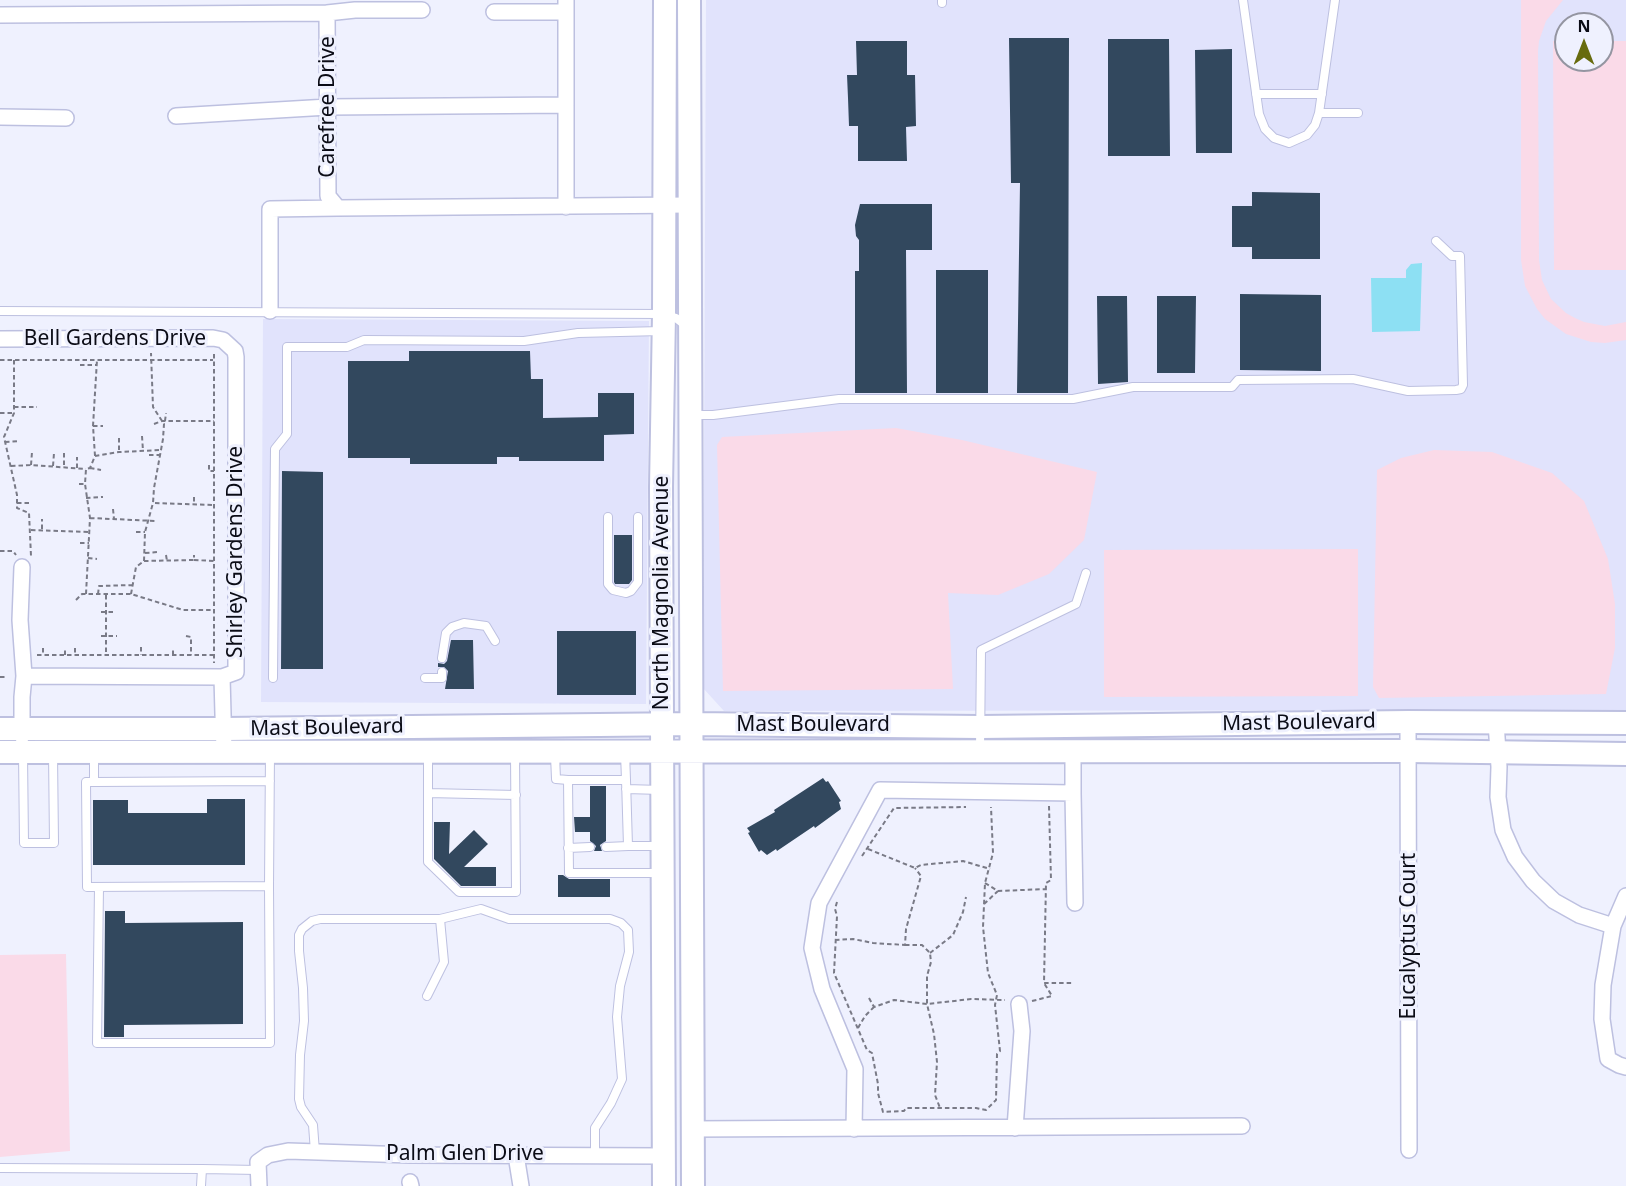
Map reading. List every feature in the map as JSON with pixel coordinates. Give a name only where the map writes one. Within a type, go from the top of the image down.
[{"type":"main road","name":"North Magnolia Avenue","points":[[664,1186],[661,487],[665,0]]},
{"type":"main road","name":"North Magnolia Avenue","points":[[689,0],[693,1186]]},
{"type":"main road","name":"Mast Boulevard","points":[[11,729],[692,724],[980,727],[1408,722],[1626,723]]},
{"type":"main road","name":"Mast Boulevard","points":[[0,752],[1073,751],[1626,754]]},
{"type":"main road","points":[[663,1156],[679,1160],[682,1170],[682,1186]]},
{"type":"street","points":[[495,12],[566,6],[566,207]]},
{"type":"street","name":"Carefree Drive","points":[[0,15],[174,7],[272,7],[327,13],[328,196],[338,208],[690,206]]},
{"type":"street","points":[[327,13],[355,10],[422,10]]},
{"type":"street","points":[[176,116],[328,107],[566,105]]},
{"type":"street","points":[[0,117],[66,118]]},
{"type":"street","points":[[270,311],[270,209],[338,208]]},
{"type":"street","name":"Bell Gardens Drive","points":[[0,339],[213,338],[229,344]]},
{"type":"street","name":"Shirley Gardens Drive","points":[[224,752],[218,673],[236,672],[236,357],[229,344]]},
{"type":"street","points":[[23,562],[20,620],[24,676],[22,697],[11,729],[23,752]]},
{"type":"street","points":[[24,676],[218,673]]},
{"type":"street","name":"Eucalyptus Court","points":[[1408,722],[1409,1150]]},
{"type":"street","points":[[1496,722],[1498,797],[1503,830],[1519,863],[1533,881],[1554,901],[1579,915],[1613,927]]},
{"type":"street","points":[[1073,751],[1075,903]]},
{"type":"street","points":[[854,1129],[855,1069],[822,989],[812,948],[819,903],[880,790],[1073,794]]},
{"type":"street","points":[[1626,896],[1613,927],[1602,991],[1602,1019],[1608,1059],[1626,1067]]},
{"type":"street","points":[[1015,1128],[1022,1031],[1019,1004]]},
{"type":"street","points":[[692,1129],[1242,1126]]},
{"type":"street","name":"Palm Glen Drive","points":[[258,1170],[258,1162],[268,1155],[288,1151],[663,1156]]},
{"type":"street","points":[[516,1155],[521,1186]]},
{"type":"street","points":[[258,1170],[259,1186]]},
{"type":"lane","points":[[1243,2],[1259,114],[1265,129],[1274,138],[1289,143],[1308,135],[1319,113],[1334,2]]},
{"type":"lane","points":[[1256,94],[1322,94]]},
{"type":"lane","points":[[1319,113],[1358,113]]},
{"type":"lane","points":[[692,415],[713,415],[839,399],[1073,399],[1132,387],[1232,387],[1238,380],[1353,379],[1408,391],[1456,390],[1463,385],[1460,256],[1452,256],[1436,240]]},
{"type":"lane","points":[[0,311],[270,311],[664,322]]},
{"type":"lane","points":[[273,678],[275,449],[286,434],[287,346],[347,347],[364,340],[524,341],[664,322],[676,318],[691,330]]},
{"type":"lane","points":[[608,517],[609,584],[613,590],[626,593],[631,591],[638,582],[638,517]]},
{"type":"lane","points":[[980,751],[981,650],[1076,604],[1086,573]]},
{"type":"lane","points":[[442,658],[446,633],[452,627],[464,623],[486,626],[495,641]]},
{"type":"lane","points":[[425,678],[442,678],[442,672]]},
{"type":"lane","points":[[23,752],[24,843],[54,843],[53,729]]},
{"type":"lane","points":[[94,752],[94,782]]},
{"type":"lane","points":[[99,887],[97,1043],[270,1043],[270,752]]},
{"type":"lane","points":[[428,752],[428,862],[459,892],[516,892],[515,752]]},
{"type":"lane","points":[[555,752],[556,779],[626,784],[663,790]]},
{"type":"lane","points":[[625,752],[628,846]]},
{"type":"lane","points":[[568,780],[568,873],[663,873]]},
{"type":"lane","points":[[269,886],[87,887],[86,782],[270,781]]},
{"type":"lane","points":[[428,793],[516,795]]},
{"type":"lane","points":[[606,847],[663,846]]},
{"type":"lane","points":[[568,848],[590,847]]},
{"type":"lane","points":[[315,1152],[314,1125],[301,1107],[299,1099],[300,1055],[304,1021],[299,951],[299,935],[302,929],[312,921],[320,919],[440,919],[481,909],[509,919],[610,919],[621,923],[628,930],[629,952],[620,986],[617,1017],[617,1040],[622,1079],[611,1103],[595,1128],[595,1156]]},
{"type":"lane","points":[[427,996],[444,962],[440,919]]},
{"type":"lane","points":[[0,1168],[258,1170]]},
{"type":"lane","points":[[201,1186],[202,1169]]},
{"type":"path","points":[[151,347],[153,407],[163,421]]},
{"type":"path","points":[[214,351],[214,655],[218,673]]},
{"type":"path","points":[[0,360],[214,360]]},
{"type":"path","points":[[15,360],[14,412],[4,442],[17,495],[17,508],[34,513]]},
{"type":"path","points":[[90,468],[95,456],[93,426],[97,360]]},
{"type":"path","points":[[80,365],[97,365]]},
{"type":"path","points":[[14,407],[38,407]]},
{"type":"path","points":[[0,413],[14,412]]},
{"type":"path","points":[[144,561],[145,532],[153,503],[163,421],[166,413]]},
{"type":"path","points":[[154,424],[163,421],[214,421]]},
{"type":"path","points":[[93,426],[103,426]]},
{"type":"path","points":[[142,436],[142,451]]},
{"type":"path","points":[[119,438],[119,453]]},
{"type":"path","points":[[208,440],[214,440]]},
{"type":"path","points":[[4,442],[19,441]]},
{"type":"path","points":[[95,456],[161,450]]},
{"type":"path","points":[[32,453],[32,465]]},
{"type":"path","points":[[53,466],[54,453]]},
{"type":"path","points":[[64,453],[64,467]]},
{"type":"path","points":[[149,456],[160,456]]},
{"type":"path","points":[[77,457],[77,468]]},
{"type":"path","points":[[10,466],[32,465],[101,470]]},
{"type":"path","points":[[209,465],[209,471],[214,471]]},
{"type":"path","points":[[86,469],[86,498],[90,518],[86,594]]},
{"type":"path","points":[[79,484],[85,484]]},
{"type":"path","points":[[86,498],[103,497]]},
{"type":"path","points":[[194,497],[194,503]]},
{"type":"path","points":[[17,503],[32,503]]},
{"type":"path","points":[[153,503],[214,505]]},
{"type":"path","points":[[113,509],[114,519]]},
{"type":"path","points":[[23,562],[31,530],[29,513]]},
{"type":"path","points":[[90,518],[156,521]]},
{"type":"path","points":[[42,519],[42,529]]},
{"type":"path","points":[[31,530],[89,532]]},
{"type":"path","points":[[136,532],[145,532]]},
{"type":"path","points":[[80,543],[89,543]]},
{"type":"path","points":[[209,543],[214,543]]},
{"type":"path","points":[[0,551],[16,552],[23,562]]},
{"type":"path","points":[[145,553],[158,552]]},
{"type":"path","points":[[166,555],[166,561]]},
{"type":"path","points":[[194,555],[194,560]]},
{"type":"path","points":[[88,558],[97,559]]},
{"type":"path","points":[[131,594],[136,567],[144,561],[214,561]]},
{"type":"path","points":[[99,594],[99,586],[133,585]]},
{"type":"path","points":[[76,600],[82,594],[131,594],[183,610],[214,610]]},
{"type":"path","points":[[105,594],[105,655]]},
{"type":"path","points":[[101,612],[115,612]]},
{"type":"path","points":[[101,636],[117,636]]},
{"type":"path","points":[[186,636],[191,637],[191,655]]},
{"type":"path","points":[[141,647],[141,655]]},
{"type":"path","points":[[43,648],[43,655]]},
{"type":"path","points":[[65,648],[65,655]]},
{"type":"path","points":[[75,648],[75,655]]},
{"type":"path","points":[[172,655],[173,648]]},
{"type":"path","points":[[128,650],[128,655]]},
{"type":"path","points":[[23,655],[214,655]]},
{"type":"path","points":[[118,660],[119,655]]},
{"type":"path","points":[[0,677],[6,677]]},
{"type":"path","points":[[1049,806],[1051,880],[1046,883],[1044,983],[1072,983]]},
{"type":"path","points":[[861,858],[894,808],[969,807]]},
{"type":"path","points":[[838,900],[835,909],[837,916],[834,973],[867,1050],[872,1053],[878,1093],[884,1112],[906,1108],[986,1110],[996,1100],[997,1054],[1000,1051],[995,1005],[997,995],[988,973],[983,927],[985,883],[993,853],[991,807]]},
{"type":"path","points":[[868,849],[915,868],[921,876],[906,929],[905,945]]},
{"type":"path","points":[[915,868],[921,865],[963,861],[990,869]]},
{"type":"path","points":[[985,883],[998,891],[1046,889]]},
{"type":"path","points":[[984,904],[998,891]]},
{"type":"path","points":[[930,953],[953,935],[963,912],[966,897]]},
{"type":"path","points":[[835,940],[853,939],[873,943],[922,945],[930,953],[927,1004],[937,1062],[935,1095],[940,1108]]},
{"type":"path","points":[[869,998],[873,1007]]},
{"type":"path","points":[[858,1028],[873,1007],[894,1000],[927,1004],[971,999],[996,1001]]},
{"type":"shaded area","points":[[706,0],[1626,0],[1626,710],[724,711],[703,688]]},
{"type":"shaded area","points":[[1521,0],[1563,0],[1546,21],[1538,51],[1539,260],[1542,280],[1551,299],[1575,318],[1605,326],[1626,322],[1626,340],[1591,342],[1566,334],[1545,319],[1525,286],[1521,260]]},
{"type":"shaded area","points":[[1553,41],[1554,72],[1614,72],[1614,41],[1626,41],[1626,270],[1554,270]]},
{"type":"shaded area","points":[[263,319],[649,321],[646,704],[261,702]]},
{"type":"shaded area","points":[[896,428],[962,440],[1097,472],[1084,540],[1049,574],[998,595],[948,593],[953,689],[723,691],[717,445],[722,437]]},
{"type":"shaded area","points":[[1434,450],[1492,452],[1552,473],[1584,501],[1608,559],[1615,604],[1615,648],[1606,694],[1379,698],[1373,687],[1377,470],[1401,458]]},
{"type":"shaded area","points":[[1358,549],[1358,696],[1104,697],[1104,550]]},
{"type":"shaded area","points":[[66,954],[70,1151],[0,1157],[0,955]]},
{"type":"water","points":[[1422,263],[1420,331],[1372,332],[1371,278],[1406,278],[1406,270],[1411,264]]},
{"type":"building","points":[[1009,38],[1069,38],[1068,393],[1017,393],[1020,183],[1011,183]]},
{"type":"building","points":[[1108,39],[1169,39],[1170,156],[1108,156]]},
{"type":"building","points":[[856,41],[907,41],[907,75],[915,75],[916,126],[906,127],[907,161],[858,161],[858,126],[849,126],[847,75],[857,75]]},
{"type":"building","points":[[1232,49],[1232,153],[1196,153],[1195,50]]},
{"type":"building","points":[[1252,192],[1320,193],[1320,259],[1252,259],[1252,247],[1232,247],[1232,206],[1252,206]]},
{"type":"building","points":[[860,204],[932,204],[932,250],[906,250],[907,393],[855,393],[855,271],[859,271],[859,240],[856,236],[855,225]]},
{"type":"building","points":[[936,270],[988,270],[988,393],[936,393]]},
{"type":"building","points":[[1240,294],[1321,295],[1321,371],[1240,370]]},
{"type":"building","points":[[1097,296],[1127,296],[1128,382],[1098,384]]},
{"type":"building","points":[[1157,296],[1196,296],[1195,373],[1157,373]]},
{"type":"building","points":[[409,351],[530,351],[531,379],[543,379],[543,418],[598,417],[598,393],[634,393],[634,434],[604,435],[604,461],[519,461],[519,457],[497,457],[497,464],[410,464],[410,458],[348,458],[348,361],[409,361]]},
{"type":"building","points":[[282,471],[323,472],[323,669],[281,669]]},
{"type":"building","points":[[614,535],[632,535],[632,580],[629,584],[615,584],[614,582]]},
{"type":"building","points":[[557,631],[636,631],[636,695],[557,695]]},
{"type":"building","points":[[451,640],[473,640],[474,689],[445,689],[448,671],[444,667],[438,667],[438,663],[444,664],[447,661]]},
{"type":"building","points":[[823,778],[826,782],[828,781],[841,801],[839,802],[841,809],[777,851],[776,849],[767,855],[761,850],[759,852],[747,828],[775,812],[774,810]]},
{"type":"building","points":[[590,786],[606,786],[606,841],[600,845],[602,851],[594,851],[596,846],[590,841],[590,832],[575,832],[574,817],[590,817]]},
{"type":"building","points":[[207,799],[245,799],[245,865],[93,865],[93,800],[128,800],[128,813],[207,813]]},
{"type":"building","points":[[434,822],[450,822],[449,854],[474,830],[488,844],[464,867],[496,867],[496,886],[461,886],[434,859]]},
{"type":"building","points":[[558,875],[569,879],[610,879],[610,897],[558,897]]},
{"type":"building","points":[[105,911],[125,911],[125,923],[243,922],[243,1024],[124,1025],[124,1037],[104,1037]]}]
